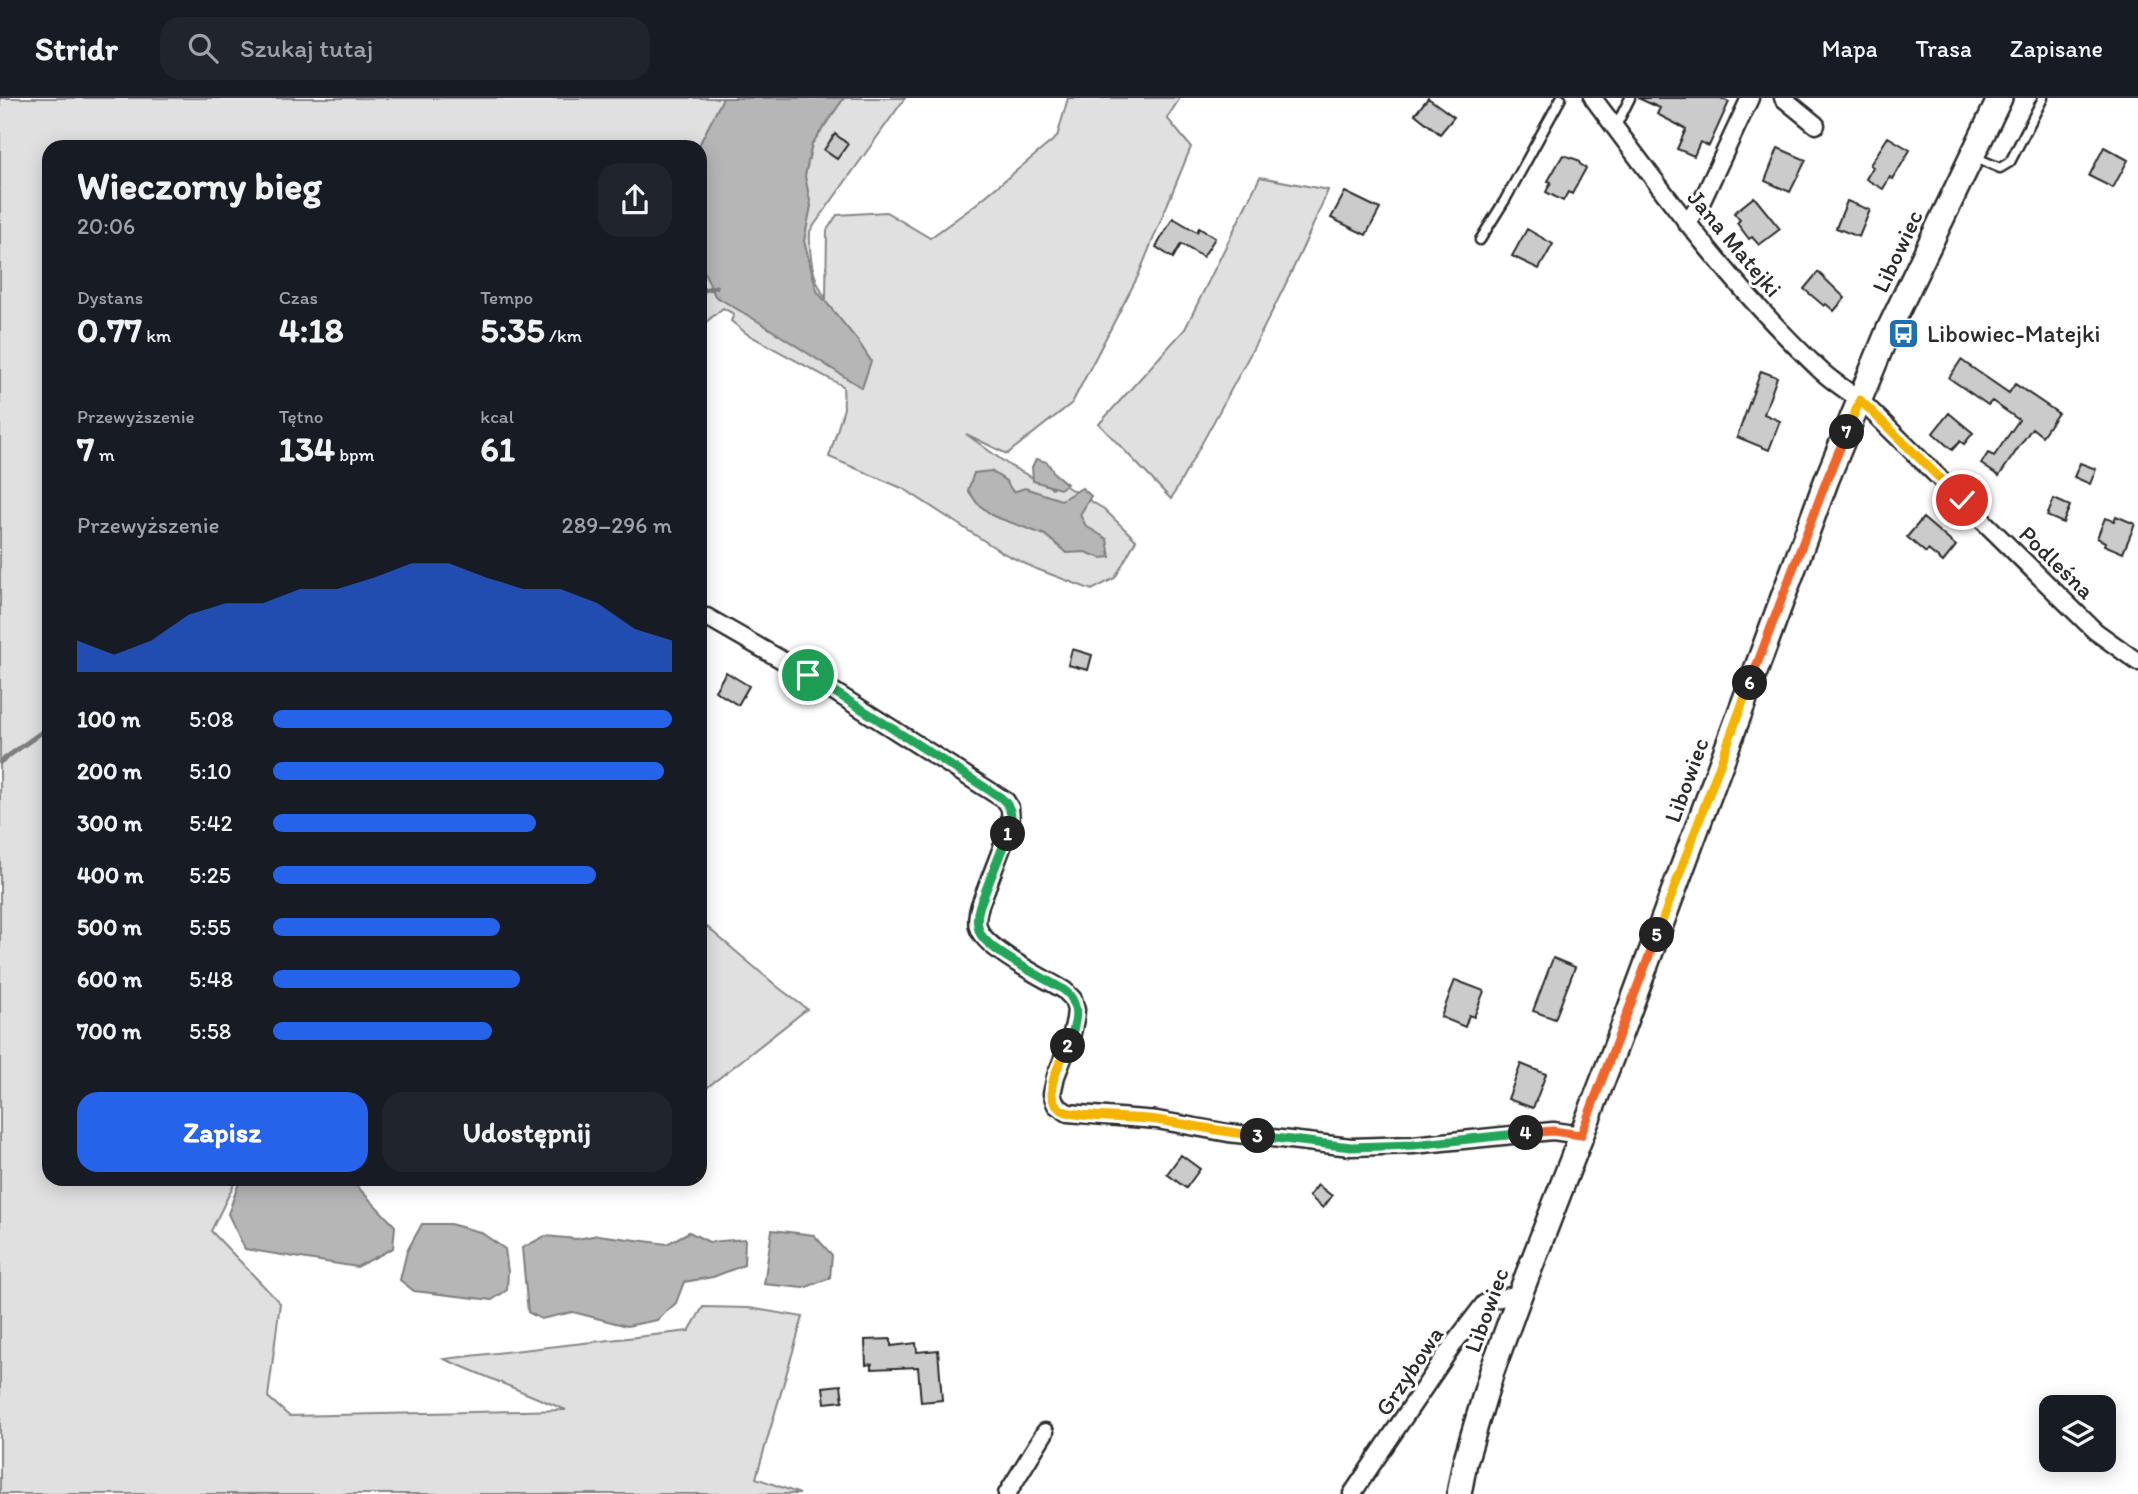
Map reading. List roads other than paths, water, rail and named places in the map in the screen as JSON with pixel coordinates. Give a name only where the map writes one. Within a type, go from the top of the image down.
[{"type":"street","name":"Jana Matejki","points":[[1593,98],[1686,223],[1758,305],[1819,369],[1860,400]]},
{"type":"street","points":[[1686,223],[1701,203],[1750,98]]},
{"type":"street","points":[[1783,98],[1816,125]]},
{"type":"street","name":"Libowiec","points":[[1458,1494],[1492,1371],[1518,1297],[1822,491],[1888,331],[2000,98]]},
{"type":"street","name":"Podleśna","points":[[1860,400],[2095,632],[2138,663]]},
{"type":"street","points":[[707,617],[808,675],[1006,801],[1010,808],[1011,824],[980,905],[978,927],[991,945],[1064,990],[1073,999],[1076,1010],[1073,1030],[1055,1076],[1052,1094],[1061,1110],[1076,1114],[1157,1120],[1228,1133],[1351,1147],[1413,1145],[1553,1131],[1581,1135]]},
{"type":"street","name":"Grzybowa","points":[[1352,1494],[1455,1342],[1484,1304],[1494,1299],[1518,1297]]},
{"type":"street","points":[[1007,1494],[1045,1432]]},
{"type":"lane","points":[[1480,240],[1561,98]]},
{"type":"lane","points":[[1615,128],[1630,98]]},
{"type":"lane","points":[[1971,155],[2000,168],[2010,162],[2043,98]]},
{"type":"waterway","points":[[707,289],[716,287]]},
{"type":"waterway","points":[[0,762],[42,732]]},
{"type":"place","name":"Libowiec-Matejki","points":[[1904,333]]}]
